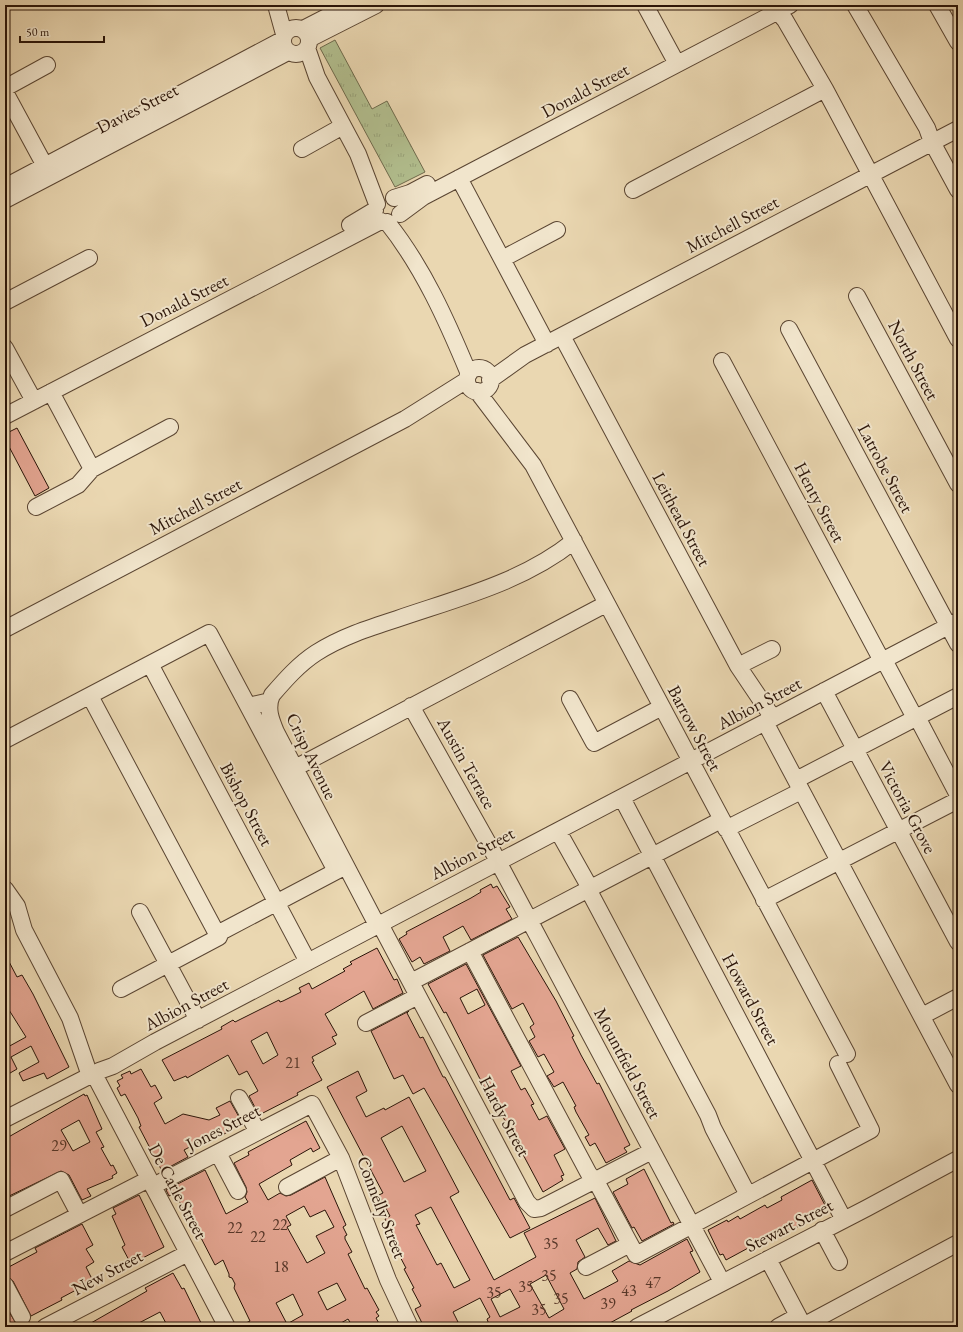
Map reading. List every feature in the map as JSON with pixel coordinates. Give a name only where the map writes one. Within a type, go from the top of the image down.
[{"type":"street","name":"Barrow Street","points":[[278,5],[502,424],[509,436],[532,465],[678,735],[764,900],[843,1059],[871,1130],[813,1161]]},
{"type":"street","name":"Davies Street","points":[[5,200],[296,40],[350,5]]},
{"type":"street","name":"Davies Street","points":[[5,187],[296,40],[376,5]]},
{"type":"street","points":[[645,5],[674,60]]},
{"type":"street","points":[[855,5],[927,128],[932,142],[958,190]]},
{"type":"street","points":[[937,5],[958,42]]},
{"type":"street","points":[[777,7],[872,174],[958,339]]},
{"type":"street","name":"Donald Street","points":[[388,210],[410,193],[777,7]]},
{"type":"street","name":"Donald Street","points":[[5,416],[31,397],[388,210],[423,197],[674,60]]},
{"type":"street","points":[[5,88],[47,65]]},
{"type":"street","points":[[633,190],[825,90]]},
{"type":"street","points":[[5,92],[45,166]]},
{"type":"street","points":[[302,149],[343,126]]},
{"type":"street","name":"Mitchell Street","points":[[5,628],[958,128]]},
{"type":"street","points":[[459,178],[547,344]]},
{"type":"street","points":[[502,259],[557,230]]},
{"type":"street","points":[[5,302],[89,258]]},
{"type":"street","name":"North Street","points":[[857,296],[958,484]]},
{"type":"street","name":"Donald Street","points":[[5,406],[51,392],[204,306]]},
{"type":"street","name":"Latrobe Street","points":[[789,329],[953,623],[958,644]]},
{"type":"street","name":"Leithead Street","points":[[562,336],[738,666],[756,691],[798,786],[958,1085]]},
{"type":"street","points":[[5,348],[31,397]]},
{"type":"street","name":"Henty Street","points":[[722,361],[883,660],[958,794]]},
{"type":"street","points":[[51,392],[92,469]]},
{"type":"street","points":[[36,508],[78,485],[92,469],[170,427]]},
{"type":"street","name":"Crisp Avenue","points":[[379,925],[341,868],[302,796],[295,768],[271,720],[270,701],[282,684],[297,668],[330,645],[366,629],[491,587],[520,575],[571,537]]},
{"type":"street","points":[[295,768],[606,604]]},
{"type":"street","name":"Albion Street","points":[[5,1120],[118,1063],[558,830],[622,798],[688,756],[769,720],[953,623]]},
{"type":"street","points":[[5,740],[209,633],[248,706],[302,796]]},
{"type":"street","points":[[738,666],[772,649]]},
{"type":"street","name":"Bishop Street","points":[[150,664],[308,962]]},
{"type":"street","name":"Victoria Grove","points":[[824,691],[958,942]]},
{"type":"street","points":[[90,696],[219,938],[121,989]]},
{"type":"street","points":[[366,1023],[470,951],[652,856],[724,824],[798,786],[855,750],[958,696]]},
{"type":"street","points":[[570,699],[594,743],[662,707]]},
{"type":"street","points":[[248,706],[270,701]]},
{"type":"street","name":"Austin Terrace","points":[[411,706],[498,862]]},
{"type":"street","name":"Howard Street","points":[[622,798],[844,1220]]},
{"type":"street","points":[[764,900],[958,800]]},
{"type":"street","points":[[558,830],[705,1108],[713,1128],[748,1195]]},
{"type":"street","name":"Mountfield Street","points":[[498,862],[722,1282]]},
{"type":"street","points":[[217,934],[341,868]]},
{"type":"street","name":"De Carle Street","points":[[5,889],[17,906],[24,930],[70,1018],[90,1046],[94,1074],[227,1327]]},
{"type":"street","name":"De Carle Street","points":[[5,904],[13,920],[24,930]]},
{"type":"street","points":[[140,912],[198,1020]]},
{"type":"street","name":"Hardy Street","points":[[379,925],[415,989],[531,1206],[537,1209],[541,1208],[596,1182],[652,1150]]},
{"type":"street","points":[[470,951],[589,1174],[596,1182],[636,1255],[813,1161]]},
{"type":"street","points":[[922,1016],[958,997]]},
{"type":"street","points":[[239,1098],[258,1132]]},
{"type":"street","name":"Jones Street","points":[[5,1253],[79,1214],[218,1153],[312,1104]]},
{"type":"street","name":"Connelly Street","points":[[312,1104],[341,1158],[388,1280],[410,1327]]},
{"type":"street","points":[[218,1153],[238,1191]]},
{"type":"street","points":[[287,1187],[341,1158]]},
{"type":"street","name":"Stewart Street","points":[[637,1327],[958,1159]]},
{"type":"street","points":[[5,1209],[61,1180],[79,1214]]},
{"type":"street","points":[[822,1230],[839,1262]]},
{"type":"street","points":[[778,1327],[802,1323],[958,1243]]},
{"type":"street","points":[[586,1267],[630,1244]]},
{"type":"street","name":"New Street","points":[[45,1327],[188,1253]]},
{"type":"street","points":[[768,1259],[802,1323]]},
{"type":"street","points":[[5,1285],[22,1317]]},
{"type":"green space","points":[[335,40],[372,109],[387,101],[425,172],[395,187],[320,48]]},
{"type":"building","points":[[17,428],[49,488],[35,496],[5,439],[5,434]]},
{"type":"building","points":[[491,884],[493,888],[497,886],[510,907],[506,909],[512,919],[471,940],[463,926],[443,937],[450,951],[424,964],[420,957],[412,962],[399,939],[407,934],[406,932],[471,898],[481,892],[480,890]]},
{"type":"building","points":[[518,937],[556,1001],[574,1036],[572,1037],[581,1055],[597,1084],[599,1083],[630,1145],[624,1148],[627,1152],[606,1163],[595,1143],[590,1146],[585,1137],[589,1135],[576,1112],[574,1107],[576,1106],[563,1082],[554,1087],[547,1076],[554,1072],[544,1054],[538,1057],[529,1041],[535,1037],[530,1027],[534,1024],[523,1003],[512,1009],[483,955]]},
{"type":"building","points":[[377,948],[394,980],[397,979],[403,993],[373,1009],[364,991],[325,1014],[337,1035],[332,1037],[336,1044],[312,1057],[314,1061],[312,1062],[322,1080],[297,1093],[298,1095],[259,1115],[249,1096],[258,1091],[247,1071],[239,1075],[228,1055],[187,1078],[186,1076],[174,1081],[162,1060],[222,1029],[221,1027],[233,1020],[235,1022],[279,1000],[280,1002],[283,1001],[301,992],[299,988],[309,983],[312,989],[345,971],[343,969],[352,964],[350,962]],"holes":[[[267,1032],[278,1055],[263,1064],[251,1041]]]},
{"type":"building","points":[[5,954],[17,977],[22,975],[33,994],[69,1067],[47,1079],[44,1073],[23,1081],[19,1073],[39,1062],[31,1046],[11,1057],[17,1069],[5,1076],[5,1047],[6,1048],[26,1037],[9,1010],[5,1013]]},
{"type":"building","points":[[466,964],[521,1066],[511,1071],[521,1090],[525,1088],[534,1104],[531,1105],[539,1120],[547,1116],[565,1149],[554,1155],[564,1175],[561,1176],[563,1180],[543,1192],[495,1102],[493,1103],[446,1012],[444,1013],[428,984]],"holes":[[[477,989],[485,1005],[468,1014],[460,998]]]},
{"type":"building","points":[[409,1011],[407,1013],[420,1038],[423,1037],[510,1200],[514,1198],[530,1228],[510,1238],[424,1088],[413,1094],[403,1075],[394,1079],[371,1031]]},
{"type":"building","points":[[141,1069],[151,1087],[155,1085],[162,1098],[154,1103],[165,1124],[183,1114],[209,1120],[220,1115],[216,1108],[230,1101],[243,1124],[203,1145],[201,1141],[184,1150],[188,1157],[162,1171],[139,1127],[141,1126],[138,1118],[125,1094],[121,1096],[117,1088],[120,1086],[117,1081],[123,1078],[121,1075],[130,1071],[131,1074]]},
{"type":"building","points":[[358,1071],[367,1091],[356,1097],[366,1117],[384,1108],[385,1110],[409,1097],[459,1192],[450,1197],[494,1280],[536,1257],[524,1233],[595,1198],[616,1241],[608,1245],[598,1228],[576,1240],[585,1257],[578,1262],[577,1269],[570,1273],[584,1299],[618,1281],[612,1271],[629,1261],[640,1265],[687,1239],[693,1251],[690,1252],[700,1272],[668,1291],[631,1310],[632,1311],[608,1324],[609,1327],[490,1327],[487,1319],[490,1317],[480,1298],[453,1312],[458,1322],[448,1327],[424,1327],[415,1309],[421,1306],[404,1269],[406,1268],[397,1251],[400,1249],[385,1219],[390,1216],[379,1195],[383,1193],[327,1087]],"holes":[[[402,1126],[426,1171],[404,1182],[381,1138]],[[431,1207],[470,1280],[454,1288],[441,1263],[437,1265],[416,1225],[420,1224],[415,1215]],[[546,1275],[564,1309],[549,1318],[530,1284]],[[510,1289],[520,1307],[500,1317],[491,1299]]]},
{"type":"building","points":[[84,1094],[85,1096],[87,1095],[102,1129],[96,1132],[104,1147],[101,1148],[111,1166],[113,1165],[117,1173],[112,1176],[113,1178],[87,1189],[91,1196],[82,1200],[69,1175],[61,1171],[5,1198],[5,1139]],"holes":[[[79,1120],[90,1142],[73,1151],[61,1130]]]},
{"type":"building","points":[[306,1121],[320,1148],[313,1152],[311,1148],[290,1160],[292,1165],[259,1184],[268,1200],[280,1193],[286,1196],[291,1195],[325,1177],[346,1225],[343,1227],[347,1235],[345,1236],[345,1239],[352,1252],[348,1254],[365,1289],[367,1288],[379,1310],[376,1312],[379,1316],[376,1318],[381,1327],[353,1327],[348,1319],[334,1327],[238,1327],[250,1321],[234,1288],[235,1284],[232,1278],[229,1277],[223,1260],[215,1265],[199,1234],[197,1235],[193,1227],[191,1228],[187,1219],[188,1218],[175,1193],[169,1196],[166,1190],[205,1170],[226,1214],[248,1202],[245,1197],[247,1192],[246,1187],[234,1163],[249,1155],[248,1152]],"holes":[[[304,1206],[310,1217],[325,1210],[334,1227],[316,1236],[325,1253],[307,1263],[287,1227],[291,1225],[286,1216]],[[337,1283],[346,1300],[327,1310],[318,1292]],[[293,1294],[303,1315],[287,1324],[276,1303]]]},
{"type":"building","points":[[644,1169],[671,1223],[673,1222],[674,1224],[642,1241],[634,1227],[632,1228],[613,1192],[628,1184],[626,1179]]},
{"type":"building","points":[[812,1180],[828,1211],[774,1239],[772,1237],[764,1241],[763,1240],[726,1260],[723,1254],[720,1255],[708,1230],[727,1220],[728,1222],[738,1216],[740,1219],[765,1205],[767,1208],[782,1200],[781,1197]]},
{"type":"building","points":[[139,1195],[164,1247],[131,1264],[122,1247],[125,1245],[112,1216],[116,1214],[113,1208]]},
{"type":"building","points":[[82,1224],[93,1245],[86,1249],[94,1262],[86,1267],[93,1281],[61,1298],[62,1300],[31,1316],[13,1281],[5,1276],[5,1269],[37,1252],[35,1248]]},
{"type":"building","points":[[173,1273],[182,1289],[184,1288],[203,1327],[168,1327],[160,1312],[137,1324],[138,1327],[84,1327],[147,1291],[145,1288]]},
{"type":"building","points":[[5,1305],[17,1325],[22,1326],[29,1323],[31,1327],[5,1327]]}]
